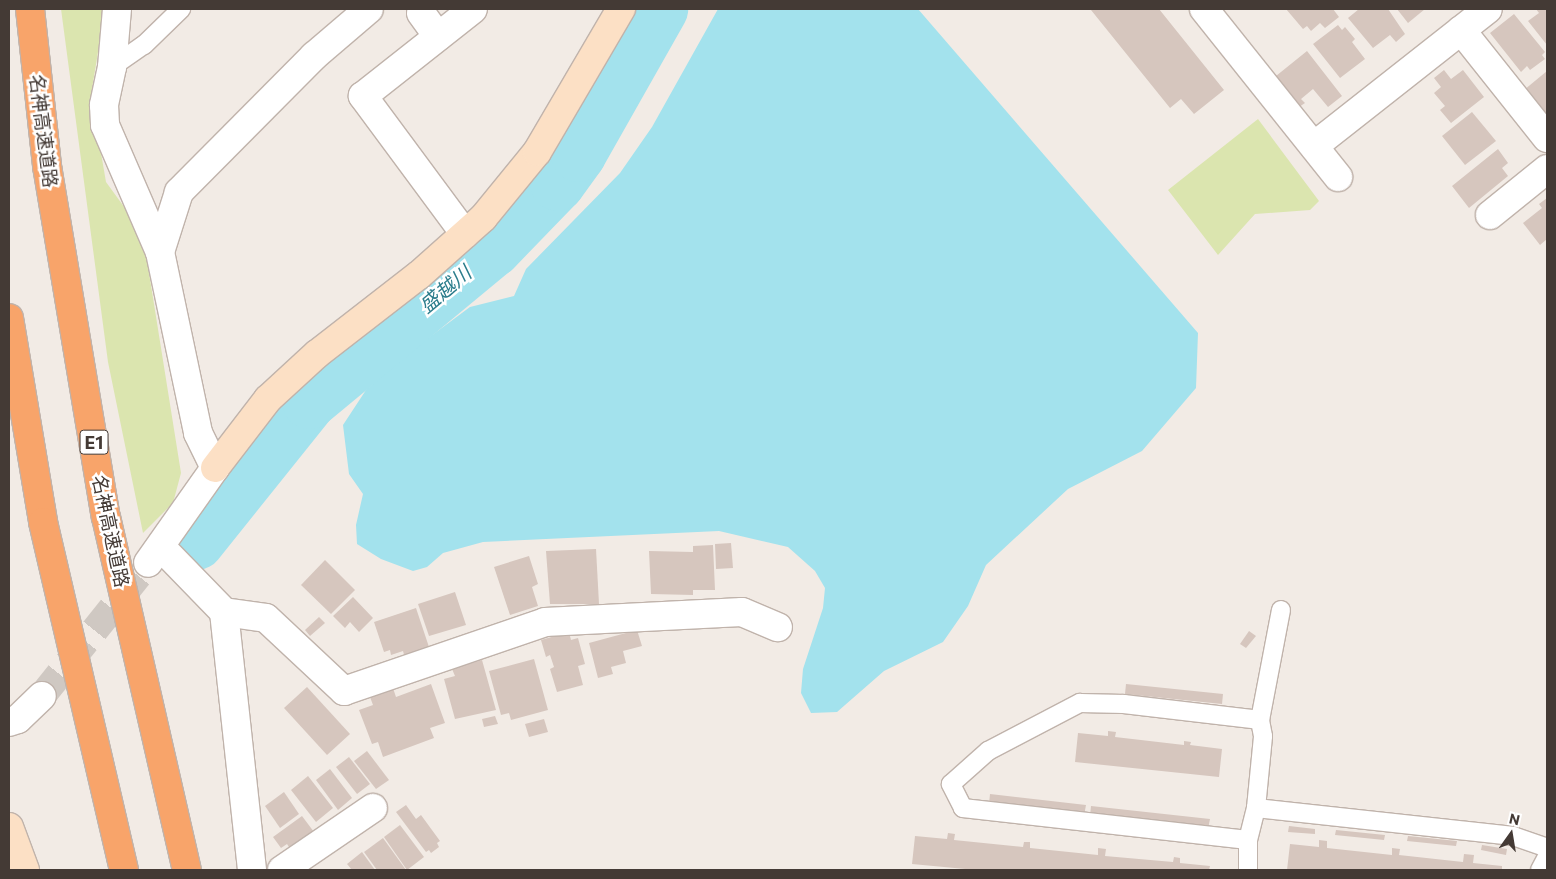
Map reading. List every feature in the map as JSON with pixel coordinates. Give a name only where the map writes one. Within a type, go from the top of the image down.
[{"type":"highway","name":"名神高速道路","points":[[30,9],[47,166],[106,517],[187,870]]},
{"type":"highway","points":[[9,318],[43,522],[124,870]]},
{"type":"street","points":[[117,9],[112,67],[104,105],[105,125],[160,252],[198,433],[215,468]]},
{"type":"street","points":[[160,252],[178,192],[314,56],[369,9]]},
{"type":"street","points":[[464,234],[363,96],[473,9]]},
{"type":"street","points":[[621,9],[538,152],[484,218],[317,354],[268,399],[215,468],[154,555],[224,612],[266,618],[344,691],[546,622],[742,612],[778,627]]},
{"type":"street","points":[[1314,146],[1488,9]]},
{"type":"street","points":[[1210,11],[1338,177]]},
{"type":"street","points":[[421,13],[438,36]]},
{"type":"street","points":[[1461,30],[1547,138]]},
{"type":"street","points":[[1490,215],[1547,169]]},
{"type":"street","points":[[224,612],[252,870]]},
{"type":"street","points":[[9,722],[18,719],[42,696]]},
{"type":"street","points":[[282,870],[373,808]]},
{"type":"street","points":[[9,827],[25,870]]},
{"type":"lane","points":[[112,67],[144,44],[181,9]]},
{"type":"lane","points":[[1248,870],[1248,840],[1256,808],[1263,736],[1260,720],[1281,610]]},
{"type":"lane","points":[[1248,840],[964,808],[951,784],[988,751],[1080,703],[1124,704],[1260,720]]},
{"type":"lane","points":[[1256,808],[1514,836],[1547,848]]},
{"type":"lane","points":[[1540,870],[1547,857]]},
{"type":"green space","points":[[61,9],[105,9],[91,95],[106,182],[130,215],[146,254],[181,473],[173,503],[143,533],[108,362]]},
{"type":"green space","points":[[1258,119],[1319,201],[1310,210],[1255,214],[1218,255],[1168,190]]},
{"type":"water","points":[[718,9],[918,9],[1198,333],[1196,388],[1142,451],[1068,489],[986,565],[968,606],[943,642],[884,671],[837,712],[811,713],[801,693],[803,669],[823,608],[825,588],[815,571],[788,547],[719,531],[483,542],[443,553],[427,567],[413,571],[381,559],[357,544],[356,525],[363,494],[349,474],[343,425],[366,390],[404,356],[470,307],[514,296],[526,269],[620,173],[652,127]]},
{"type":"building","points":[[1159,9],[1224,90],[1194,114],[1181,99],[1170,108],[1091,10]]},
{"type":"building","points":[[1286,9],[1333,9],[1339,17],[1325,28],[1320,23],[1311,31],[1307,26],[1303,29]]},
{"type":"building","points":[[1359,9],[1388,9],[1405,34],[1396,42],[1390,35],[1373,48],[1348,18]]},
{"type":"building","points":[[1397,9],[1425,9],[1408,23]]},
{"type":"building","points":[[1536,9],[1547,9],[1547,45],[1528,21],[1539,13]]},
{"type":"building","points":[[1514,14],[1545,52],[1542,55],[1545,59],[1530,70],[1527,66],[1521,72],[1490,33]]},
{"type":"building","points":[[1338,25],[1342,30],[1345,27],[1355,39],[1352,42],[1365,59],[1340,78],[1313,44]]},
{"type":"building","points":[[1307,51],[1342,96],[1328,107],[1313,89],[1301,99],[1305,103],[1299,107],[1276,76]]},
{"type":"building","points":[[1444,70],[1451,79],[1463,70],[1484,97],[1451,123],[1440,110],[1445,106],[1434,93],[1441,87],[1434,78]]},
{"type":"building","points":[[1547,71],[1547,119],[1524,90]]},
{"type":"building","points":[[1472,112],[1496,141],[1465,165],[1442,136]]},
{"type":"building","points":[[1498,149],[1508,163],[1502,168],[1508,176],[1469,208],[1452,186]]},
{"type":"building","points":[[1547,198],[1547,239],[1540,245],[1523,223],[1542,208],[1539,204]]},
{"type":"building","points":[[731,543],[733,568],[716,569],[715,544]]},
{"type":"building","points":[[713,545],[715,590],[693,590],[693,595],[651,594],[649,551],[693,552],[693,546]]},
{"type":"building","points":[[596,549],[599,604],[550,604],[546,551]]},
{"type":"building","points":[[529,556],[538,584],[532,587],[538,606],[510,615],[494,567]]},
{"type":"building","points":[[325,560],[355,590],[331,614],[301,585]]},
{"type":"building","points":[[455,592],[466,625],[429,636],[418,604]]},
{"type":"building","points":[[353,597],[373,618],[359,632],[350,622],[345,628],[333,616]]},
{"type":"building","points":[[416,608],[430,650],[405,658],[403,651],[391,655],[390,650],[384,652],[374,622]]},
{"type":"building","points":[[319,617],[325,623],[310,636],[305,630]]},
{"type":"building","points":[[637,630],[642,646],[623,651],[626,663],[611,667],[613,674],[598,678],[589,643]]},
{"type":"building","points":[[1249,631],[1256,636],[1246,648],[1240,644]]},
{"type":"building","points":[[569,632],[571,640],[578,638],[585,664],[578,666],[583,685],[557,692],[550,669],[554,667],[550,655],[546,657],[541,640]]},
{"type":"building","points":[[534,659],[548,710],[511,720],[509,713],[501,715],[489,671]]},
{"type":"building","points":[[482,660],[496,710],[455,719],[444,679],[455,676],[452,669]]},
{"type":"building","points":[[431,684],[445,723],[430,728],[434,738],[383,757],[378,742],[372,744],[359,710],[373,705],[370,697],[393,688],[396,697]]},
{"type":"building","points":[[1126,684],[1223,694],[1222,704],[1125,694]]},
{"type":"building","points":[[307,687],[350,734],[327,755],[284,708]]},
{"type":"building","points":[[495,716],[498,724],[484,727],[482,719]]},
{"type":"building","points":[[544,719],[548,732],[529,737],[525,724]]},
{"type":"building","points":[[1108,731],[1116,732],[1115,737],[1184,745],[1184,741],[1191,742],[1190,745],[1222,749],[1219,777],[1075,762],[1078,733],[1108,736]]},
{"type":"building","points":[[367,751],[389,780],[376,789],[354,761]]},
{"type":"building","points":[[349,757],[370,784],[357,794],[336,767]]},
{"type":"building","points":[[330,769],[352,798],[338,810],[316,780]]},
{"type":"building","points":[[308,776],[333,808],[316,822],[291,790]]},
{"type":"building","points":[[284,792],[299,814],[280,828],[265,806]]},
{"type":"building","points":[[990,794],[1086,805],[1084,816],[989,804]]},
{"type":"building","points":[[406,805],[416,819],[421,815],[440,841],[437,843],[439,847],[431,853],[429,850],[426,852],[396,812]]},
{"type":"building","points":[[1091,806],[1210,819],[1208,829],[1090,816]]},
{"type":"building","points":[[302,816],[314,832],[291,850],[287,844],[281,848],[273,837]]},
{"type":"building","points":[[400,825],[424,857],[407,870],[384,837]]},
{"type":"building","points":[[1289,826],[1315,829],[1315,834],[1288,832]]},
{"type":"building","points":[[1336,830],[1385,835],[1384,840],[1335,835]]},
{"type":"building","points":[[948,833],[955,834],[954,840],[1023,847],[1024,842],[1030,842],[1030,848],[1098,855],[1098,848],[1106,849],[1105,856],[1173,862],[1174,857],[1180,858],[1180,863],[1210,866],[1209,870],[976,870],[912,864],[915,836],[947,839]]},
{"type":"building","points":[[1408,836],[1457,841],[1456,846],[1407,841]]},
{"type":"building","points":[[383,838],[406,870],[377,870],[364,852]]},
{"type":"building","points":[[1319,840],[1327,841],[1327,848],[1392,855],[1392,848],[1400,849],[1399,855],[1463,862],[1464,854],[1474,855],[1473,863],[1502,866],[1502,870],[1287,870],[1290,844],[1319,847]]},
{"type":"building","points":[[1482,845],[1507,849],[1506,855],[1481,850]]},
{"type":"building","points":[[362,852],[375,870],[352,870],[347,864]]},
{"type":"waterway","name":"盛越川","points":[[196,542],[309,401],[493,249],[557,183],[578,154],[660,9]]},
{"type":"tunnel","points":[[42,696],[148,563]]}]
